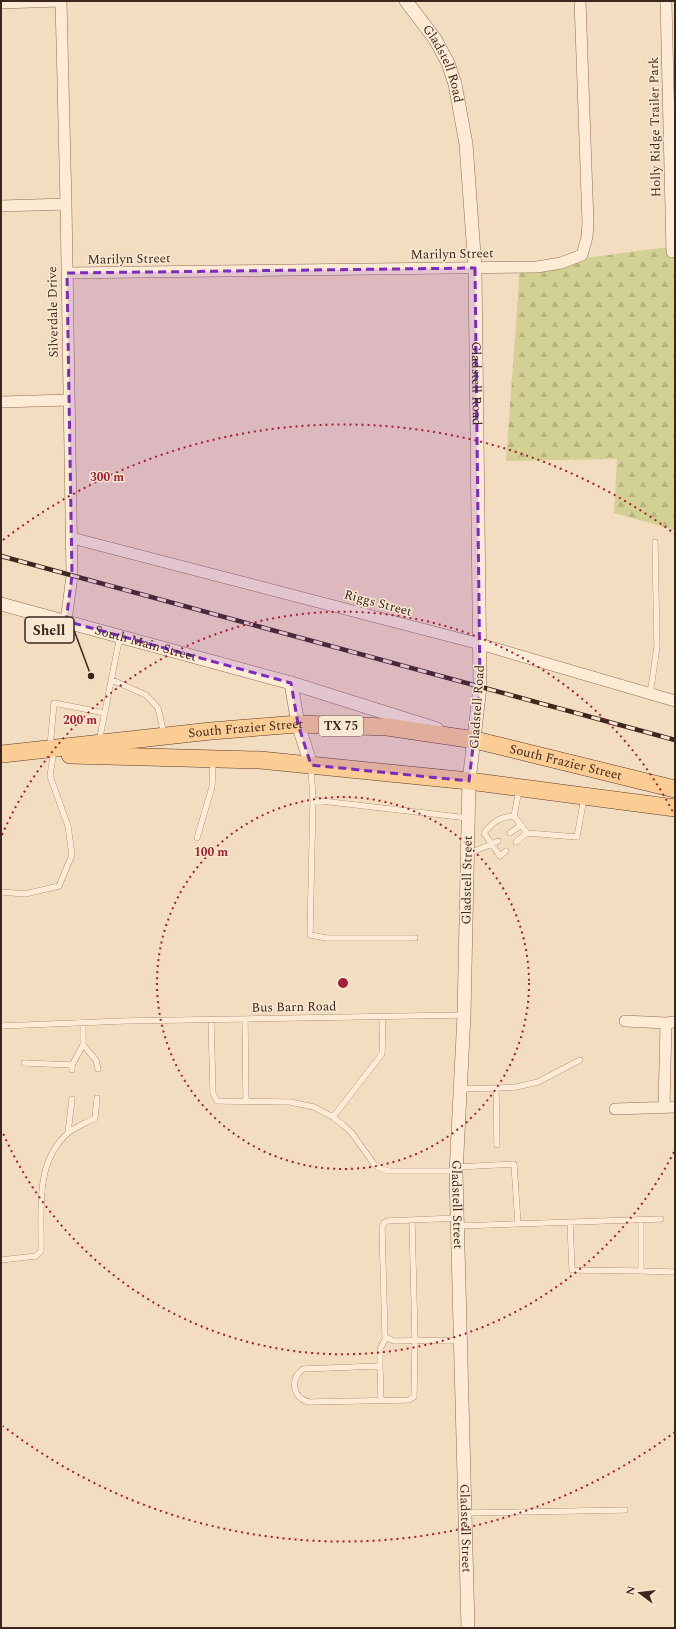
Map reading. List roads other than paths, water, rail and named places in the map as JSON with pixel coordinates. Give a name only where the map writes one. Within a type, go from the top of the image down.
[{"type":"main road","name":"South Frazier Street","points":[[2,754],[52,751],[99,743],[298,724],[387,728],[475,740],[675,789]]},
{"type":"main road","name":"South Frazier Street","points":[[52,751],[260,760],[469,780],[675,808]]},
{"type":"street","points":[[1,3],[61,1]]},
{"type":"street","name":"Silverdale Drive","points":[[61,1],[72,538],[72,576],[66,621]]},
{"type":"street","name":"Gladstell Road","points":[[406,1],[436,39],[448,64],[455,84],[466,144],[475,268],[480,644],[480,687],[475,740],[469,780]]},
{"type":"street","name":"Marilyn Street","points":[[67,274],[537,267],[561,263],[582,255],[587,237],[588,223],[580,1]]},
{"type":"street","name":"Holly Ridge Trailer Park","points":[[666,1],[672,252]]},
{"type":"street","points":[[1,206],[66,204]]},
{"type":"street","points":[[1,402],[69,400]]},
{"type":"street","name":"Riggs Street","points":[[72,538],[480,644],[675,701]]},
{"type":"street","name":"South Main Street","points":[[1,604],[291,683],[475,740]]},
{"type":"street","points":[[291,683],[298,724],[310,765]]},
{"type":"street","name":"Gladstell Street","points":[[468,1628],[457,1169],[464,1015],[469,780]]},
{"type":"street","points":[[615,1109],[669,1107],[670,1022],[625,1021]]},
{"type":"lane","points":[[650,694],[657,647],[655,542]]},
{"type":"lane","points":[[99,743],[120,636]]},
{"type":"lane","points":[[112,680],[146,695],[158,708],[165,736]]},
{"type":"lane","points":[[1,892],[24,894],[59,886],[72,855],[68,826],[50,776],[54,703],[105,713]]},
{"type":"lane","points":[[197,838],[212,788],[213,759]]},
{"type":"lane","points":[[310,765],[313,800],[310,935],[327,938],[415,938]]},
{"type":"lane","points":[[519,787],[514,816],[527,833]]},
{"type":"lane","points":[[516,842],[527,833],[577,837],[584,796]]},
{"type":"lane","points":[[313,800],[468,818]]},
{"type":"lane","points":[[506,851],[500,856],[484,833],[492,824],[502,817],[514,816]]},
{"type":"lane","points":[[510,833],[520,825]]},
{"type":"lane","points":[[467,854],[498,840]]},
{"type":"lane","name":"Bus Barn Road","points":[[1,1026],[124,1021],[464,1015]]},
{"type":"lane","points":[[333,1117],[382,1054],[383,1017]]},
{"type":"lane","points":[[244,1019],[246,1102]]},
{"type":"lane","points":[[211,1020],[212,1093],[214,1099],[222,1102],[299,1103],[314,1107],[333,1117],[351,1132],[374,1164],[384,1170],[457,1169],[514,1164],[518,1223]]},
{"type":"lane","points":[[24,1064],[72,1067],[83,1045],[83,1022]]},
{"type":"lane","points":[[83,1045],[96,1060],[98,1069]]},
{"type":"lane","points":[[460,1089],[496,1088],[538,1082],[580,1060]]},
{"type":"lane","points":[[496,1088],[497,1146]]},
{"type":"lane","points":[[1,1260],[36,1256],[41,1251],[42,1181],[47,1161],[68,1133],[95,1118],[97,1098]]},
{"type":"lane","points":[[68,1133],[72,1099]]},
{"type":"lane","points":[[381,1401],[380,1349],[386,1338],[384,1334],[382,1228],[386,1221],[412,1220],[518,1223],[661,1219]]},
{"type":"lane","points":[[380,1366],[307,1368],[303,1369],[296,1376],[294,1385],[300,1399],[309,1402],[409,1400],[414,1397],[415,1340],[412,1220]]},
{"type":"lane","points":[[641,1220],[641,1271]]},
{"type":"lane","points":[[570,1222],[572,1270],[675,1272]]},
{"type":"lane","points":[[386,1338],[394,1341],[460,1340]]},
{"type":"lane","points":[[465,1513],[625,1510]]},
{"type":"railway","points":[[1,556],[675,740]]},
{"type":"place","name":"Shell","points":[[91,676]]}]
